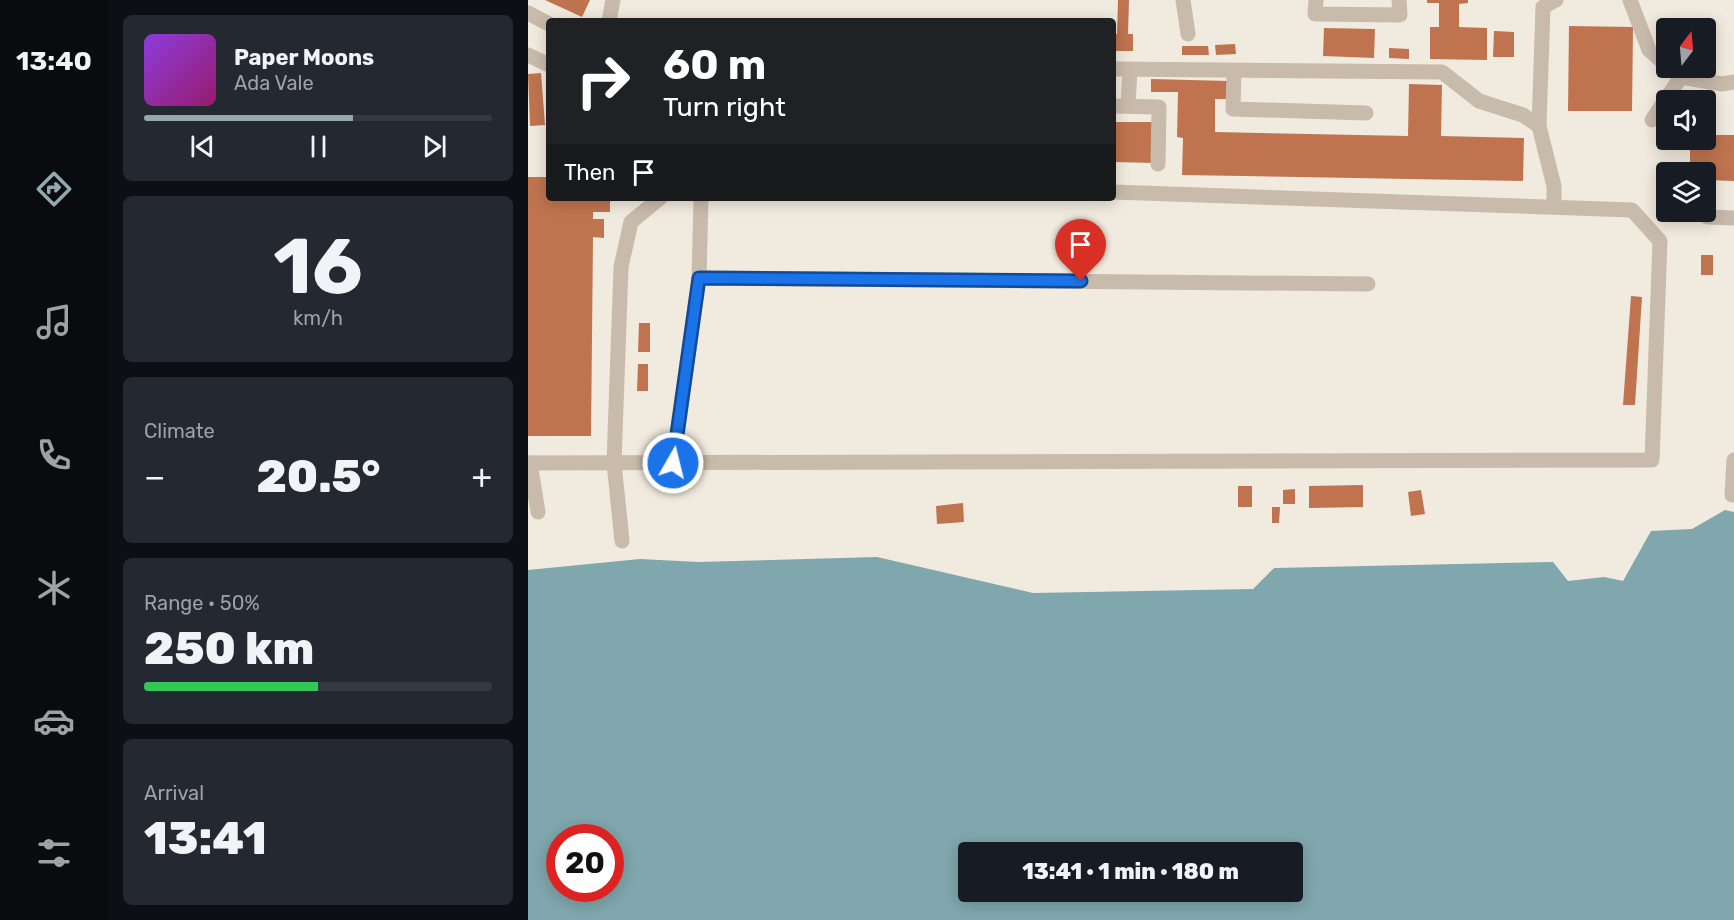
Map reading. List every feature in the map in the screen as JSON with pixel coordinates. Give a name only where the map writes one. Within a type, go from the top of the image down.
[{"type":"lane","points":[[610,18],[613,0]]},
{"type":"lane","points":[[1183,0],[1188,34]]},
{"type":"lane","points":[[1316,0],[1315,14],[1400,15],[1399,0]]},
{"type":"lane","points":[[1554,206],[1554,186],[1539,126],[1543,7],[1556,0]]},
{"type":"lane","points":[[1630,0],[1649,50],[1656,56]]},
{"type":"lane","points":[[528,14],[546,23]]},
{"type":"lane","points":[[528,55],[546,64]]},
{"type":"lane","points":[[1116,69],[1442,72],[1479,101],[1523,115],[1539,126]]},
{"type":"lane","points":[[1130,69],[1121,106],[1159,107],[1158,164]]},
{"type":"lane","points":[[1234,70],[1233,109],[1366,113]]},
{"type":"lane","points":[[1652,120],[1670,78]]},
{"type":"lane","points":[[1701,78],[1722,84],[1734,81]]},
{"type":"lane","points":[[538,512],[529,463],[1652,460],[1660,241],[1632,210],[1116,192]]},
{"type":"lane","points":[[622,541],[614,463],[621,267],[631,222],[656,201]]},
{"type":"lane","points":[[673,463],[699,278],[701,201]]},
{"type":"lane","points":[[1716,217],[1734,218]]},
{"type":"lane","points":[[699,278],[1368,284]]},
{"type":"lane","points":[[1731,495],[1734,460]]},
{"type":"water","points":[[1725,510],[1734,512],[1734,920],[528,920],[528,570],[640,559],[698,562],[877,557],[1033,593],[1253,589],[1274,568],[1553,562],[1568,581],[1604,577],[1623,581],[1651,531],[1692,529]]},
{"type":"building","points":[[545,0],[590,0],[582,17]]},
{"type":"building","points":[[1118,0],[1129,0],[1128,34],[1133,34],[1133,51],[1116,51]]},
{"type":"building","points":[[1427,0],[1468,0],[1468,3],[1459,4],[1459,27],[1487,28],[1487,60],[1430,59],[1430,27],[1439,27],[1439,3],[1427,3]]},
{"type":"building","points":[[1569,26],[1633,27],[1632,111],[1568,111]]},
{"type":"building","points":[[1324,28],[1375,29],[1374,58],[1323,56]]},
{"type":"building","points":[[1494,31],[1514,32],[1514,57],[1493,57]]},
{"type":"building","points":[[1235,44],[1236,54],[1216,55],[1215,45]]},
{"type":"building","points":[[1182,46],[1208,46],[1209,55],[1182,55]]},
{"type":"building","points":[[1389,48],[1409,49],[1409,59],[1389,58]]},
{"type":"building","points":[[541,73],[545,125],[530,126],[528,74]]},
{"type":"building","points":[[1151,79],[1229,81],[1228,99],[1215,99],[1215,132],[1408,136],[1409,84],[1442,85],[1441,136],[1524,138],[1523,181],[1182,175],[1183,138],[1177,137],[1178,92],[1151,92]]},
{"type":"building","points":[[1116,122],[1155,122],[1155,163],[1116,162]]},
{"type":"building","points":[[1716,135],[1734,135],[1734,181],[1716,180],[1716,162],[1690,162],[1690,150],[1716,150]]},
{"type":"building","points":[[528,177],[546,177],[546,201],[610,201],[610,212],[593,212],[593,219],[604,219],[604,238],[593,237],[591,436],[528,436]]},
{"type":"building","points":[[1701,255],[1713,255],[1713,275],[1701,275]]},
{"type":"building","points":[[1631,296],[1642,297],[1635,405],[1623,405]]},
{"type":"building","points":[[639,323],[650,323],[650,352],[638,352]]},
{"type":"building","points":[[638,364],[648,364],[648,391],[637,391]]},
{"type":"building","points":[[1363,485],[1363,507],[1309,508],[1309,486]]},
{"type":"building","points":[[1238,486],[1252,486],[1252,507],[1238,507]]},
{"type":"building","points":[[1295,489],[1295,504],[1283,504],[1283,490]]},
{"type":"building","points":[[1421,490],[1425,514],[1411,516],[1408,492]]},
{"type":"building","points":[[963,503],[964,522],[937,524],[936,506]]},
{"type":"building","points":[[1272,507],[1280,507],[1279,523],[1272,523]]},
{"type":"route","points":[[673,463],[699,278],[1081,281]]}]
